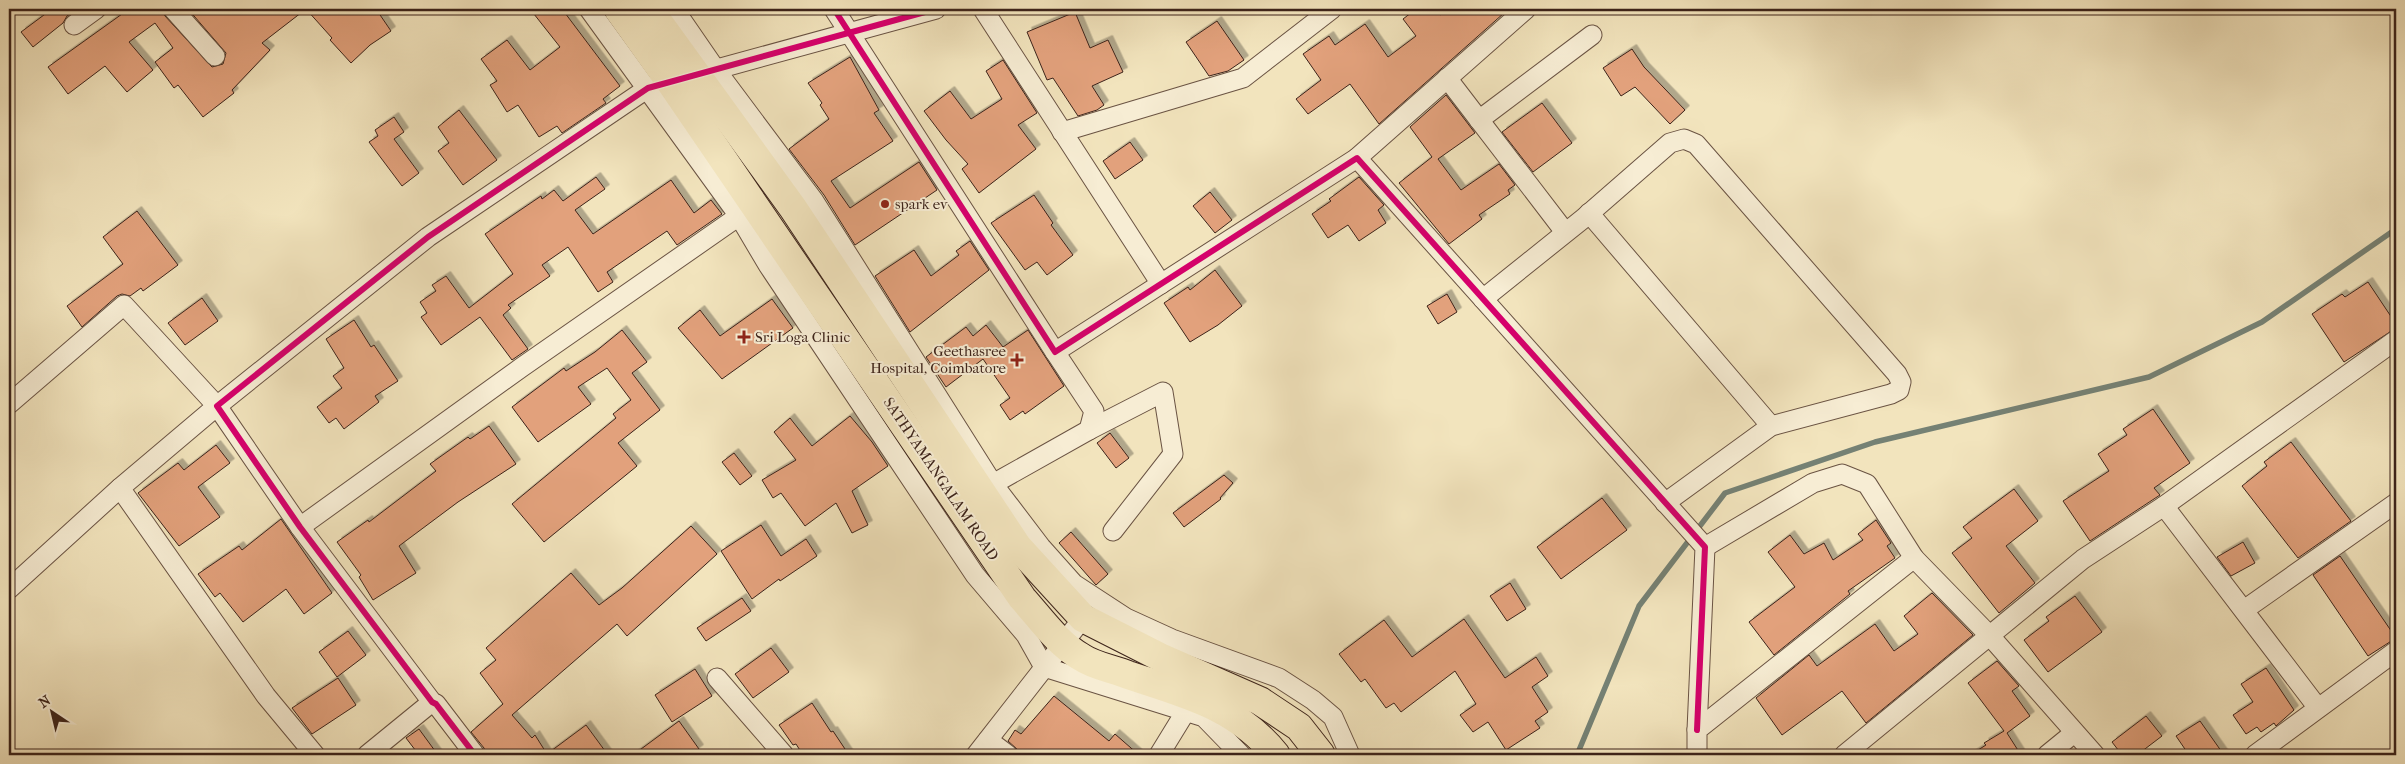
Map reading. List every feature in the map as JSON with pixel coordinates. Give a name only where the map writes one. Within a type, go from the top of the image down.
[{"type":"highway","name":"SATHYAMANGALAM ROAD","points":[[618,9],[660,86],[1022,598],[1064,644],[1081,658],[1200,699],[1236,716],[1267,744],[1276,755]]},
{"type":"highway","points":[[649,9],[707,72],[793,208],[1018,547],[1082,618],[1160,657],[1260,701],[1299,727],[1321,755]]},
{"type":"street","points":[[74,25],[96,9]]},
{"type":"street","points":[[173,9],[215,56]]},
{"type":"street","points":[[589,9],[660,86],[768,265],[975,575],[1026,635],[1044,667],[1204,717],[1241,755]]},
{"type":"street","points":[[674,9],[707,72],[814,202],[993,484],[1041,547],[1074,584],[1126,618],[1172,639],[1279,678],[1313,700],[1332,717],[1350,755]]},
{"type":"street","points":[[834,9],[1094,411],[1089,430]]},
{"type":"street","points":[[9,589],[120,488],[217,406],[428,237],[660,86],[936,9]]},
{"type":"street","points":[[983,9],[1161,284]]},
{"type":"street","points":[[1062,132],[1243,78],[1332,9]]},
{"type":"street","points":[[1055,352],[1358,158],[1526,9]]},
{"type":"street","points":[[1479,120],[1592,35]]},
{"type":"street","points":[[1447,78],[1565,232]]},
{"type":"street","points":[[1483,299],[1670,143],[1684,139],[1696,144],[1897,374],[1901,382],[1899,390],[1891,394],[1771,426],[1666,504]]},
{"type":"street","points":[[1358,158],[1705,547],[1696,730],[1697,755]]},
{"type":"street","points":[[1589,212],[1771,426]]},
{"type":"street","points":[[300,527],[522,367],[739,216]]},
{"type":"street","points":[[9,404],[124,305],[217,406],[300,527],[432,702],[436,704],[475,755]]},
{"type":"street","points":[[1844,755],[2083,559],[2164,506],[2395,344]]},
{"type":"street","points":[[993,484],[1089,430],[1163,392],[1173,454],[1113,531]]},
{"type":"street","points":[[1705,547],[1813,483],[1842,474],[1867,484],[1914,558],[1990,636],[2095,755]]},
{"type":"street","points":[[120,488],[266,696],[314,755]]},
{"type":"street","points":[[2244,610],[2396,503]]},
{"type":"street","points":[[2164,506],[2318,708]]},
{"type":"street","points":[[1696,730],[1914,558]]},
{"type":"street","points":[[976,755],[1064,644],[1082,618]]},
{"type":"street","points":[[2255,755],[2396,651]]},
{"type":"street","points":[[717,678],[782,755]]},
{"type":"street","points":[[367,755],[432,702]]},
{"type":"street","points":[[1158,755],[1186,711]]},
{"type":"street","points":[[2047,755],[2074,733]]},
{"type":"street","points":[[988,740],[1008,755]]},
{"type":"building","points":[[52,9],[77,9],[33,47],[21,32]]},
{"type":"building","points":[[129,9],[162,9],[165,16],[212,67],[223,64],[226,53],[188,9],[306,9],[262,43],[270,50],[232,90],[234,93],[203,117],[178,85],[174,88],[155,62],[173,48],[155,23],[129,42],[153,70],[127,92],[105,66],[68,94],[48,67]]},
{"type":"building","points":[[306,9],[376,9],[391,31],[370,45],[351,63]]},
{"type":"building","points":[[530,9],[562,9],[620,86],[603,99],[606,103],[562,133],[557,126],[539,137],[518,105],[507,112],[490,85],[497,81],[481,59],[507,40],[530,70],[560,47]]},
{"type":"building","points":[[1416,9],[1435,9],[1440,15],[1448,9],[1501,9],[1504,13],[1379,124],[1350,84],[1308,114],[1296,99],[1321,80],[1303,54],[1329,36],[1335,45],[1365,24],[1388,57],[1416,36],[1403,19]]},
{"type":"building","points":[[1075,12],[1090,48],[1108,40],[1123,72],[1092,86],[1104,105],[1097,110],[1078,116],[1053,78],[1047,80],[1027,32]]},
{"type":"building","points":[[1217,21],[1244,60],[1228,71],[1209,76],[1186,42]]},
{"type":"building","points":[[1632,49],[1644,67],[1685,110],[1670,124],[1635,87],[1621,96],[1603,68]]},
{"type":"building","points":[[850,57],[879,110],[874,113],[893,141],[831,181],[850,208],[919,162],[937,190],[855,245],[824,195],[789,149],[829,119],[820,105],[822,103],[808,83]]},
{"type":"building","points":[[1003,60],[1037,113],[1018,125],[1036,149],[979,193],[962,169],[968,164],[946,140],[924,111],[950,91],[971,119],[1002,99],[986,71]]},
{"type":"building","points":[[1446,95],[1475,133],[1438,159],[1461,190],[1499,164],[1515,185],[1508,190],[1510,194],[1479,215],[1482,219],[1449,244],[1399,183],[1432,157],[1410,127]]},
{"type":"building","points":[[1542,103],[1572,143],[1533,172],[1502,132]]},
{"type":"building","points":[[459,110],[497,160],[463,185],[438,151],[449,143],[438,127]]},
{"type":"building","points":[[394,117],[404,132],[394,139],[419,173],[402,186],[369,142],[378,136],[375,130]]},
{"type":"building","points":[[1130,142],[1143,160],[1115,179],[1103,161]]},
{"type":"building","points":[[596,177],[605,189],[575,210],[593,234],[671,180],[694,213],[711,200],[722,214],[677,245],[667,231],[607,272],[613,282],[598,292],[568,247],[542,265],[550,276],[508,305],[511,308],[503,315],[528,349],[512,360],[480,317],[441,345],[421,317],[427,313],[420,302],[436,291],[432,285],[446,276],[469,308],[513,274],[485,234],[541,196],[542,199],[554,190],[563,201]]},
{"type":"building","points":[[1359,177],[1384,205],[1378,210],[1386,223],[1359,241],[1348,225],[1328,238],[1312,214],[1331,201],[1329,199]]},
{"type":"building","points":[[1210,192],[1232,220],[1215,233],[1193,206]]},
{"type":"building","points":[[1034,195],[1053,223],[1051,225],[1073,255],[1047,275],[1037,262],[1025,270],[991,223]]},
{"type":"building","points":[[137,211],[178,265],[143,291],[141,288],[130,296],[122,294],[117,296],[82,327],[67,306],[123,264],[103,237]]},
{"type":"building","points":[[970,241],[989,270],[910,332],[875,276],[914,250],[931,276],[959,255],[956,251]]},
{"type":"building","points":[[1215,270],[1242,306],[1218,325],[1190,342],[1164,303],[1188,287],[1190,290]]},
{"type":"building","points":[[2368,282],[2396,324],[2396,328],[2344,362],[2312,314],[2342,294],[2345,297]]},
{"type":"building","points":[[1447,294],[1457,312],[1438,324],[1427,306]]},
{"type":"building","points":[[202,298],[218,321],[185,345],[168,323]]},
{"type":"building","points":[[772,299],[793,328],[722,379],[678,328],[700,310],[720,336]]},
{"type":"building","points":[[354,320],[371,347],[374,345],[398,381],[375,396],[379,402],[344,429],[336,418],[329,423],[317,407],[342,388],[333,376],[344,368],[326,339]]},
{"type":"building","points":[[986,325],[1003,347],[1028,330],[1064,386],[1025,414],[1023,411],[1010,420],[1000,405],[1010,398],[983,359],[946,387],[926,357],[966,327],[973,336]]},
{"type":"building","points":[[622,330],[647,362],[632,373],[660,410],[618,443],[637,466],[544,542],[512,504],[616,418],[613,414],[631,400],[607,368],[578,387],[591,404],[538,442],[512,407],[564,368],[566,371],[595,352]]},
{"type":"building","points":[[2153,409],[2190,463],[2154,488],[2160,495],[2090,541],[2063,501],[2109,471],[2098,454],[2127,435],[2123,429]]},
{"type":"building","points":[[850,416],[872,442],[888,466],[852,491],[868,525],[852,533],[836,503],[805,526],[781,493],[773,498],[762,480],[796,460],[774,432],[790,418],[812,446]]},
{"type":"building","points":[[489,426],[516,464],[458,502],[399,546],[416,573],[373,600],[359,577],[361,575],[337,542],[368,520],[369,522],[436,471],[430,464],[468,437],[470,439]]},
{"type":"building","points":[[1110,433],[1129,458],[1116,468],[1097,443]]},
{"type":"building","points":[[2291,442],[2351,521],[2298,558],[2242,486],[2267,466],[2264,462]]},
{"type":"building","points":[[216,445],[230,463],[198,487],[220,517],[179,546],[138,493],[178,463],[184,470]]},
{"type":"building","points":[[734,453],[752,476],[740,485],[722,462]]},
{"type":"building","points":[[1224,475],[1233,483],[1221,499],[1184,527],[1173,513]]},
{"type":"building","points":[[2014,489],[2038,521],[2006,546],[2035,583],[1999,613],[1952,553],[1972,538],[1963,527]]},
{"type":"building","points":[[1602,498],[1627,530],[1561,579],[1537,547]]},
{"type":"building","points":[[281,519],[332,593],[304,614],[286,589],[243,622],[220,593],[215,597],[198,574],[239,546],[242,550]]},
{"type":"building","points":[[1876,520],[1891,543],[1887,546],[1895,558],[1848,591],[1850,594],[1774,655],[1749,622],[1795,587],[1768,552],[1790,535],[1804,554],[1824,543],[1833,560],[1863,540],[1858,534]]},
{"type":"building","points":[[761,525],[781,556],[806,539],[817,556],[780,581],[779,579],[752,599],[721,551]]},
{"type":"building","points":[[691,526],[717,554],[627,636],[617,624],[512,715],[532,738],[535,735],[547,754],[586,725],[608,755],[486,755],[484,748],[471,732],[503,704],[480,673],[496,660],[486,648],[571,573],[599,605],[622,588]]},
{"type":"building","points":[[1071,532],[1108,574],[1096,585],[1059,543]]},
{"type":"building","points":[[2243,542],[2255,563],[2231,576],[2217,557]]},
{"type":"building","points":[[2340,556],[2396,638],[2368,656],[2313,575]]},
{"type":"building","points":[[1510,583],[1526,609],[1507,621],[1490,596]]},
{"type":"building","points":[[1932,593],[1973,635],[1866,723],[1842,691],[1782,735],[1756,698],[1809,655],[1817,666],[1875,624],[1894,651],[1918,634],[1904,616]]},
{"type":"building","points":[[2075,596],[2102,632],[2048,672],[2024,640],[2049,621],[2046,617]]},
{"type":"building","points":[[742,598],[751,611],[706,641],[697,628]]},
{"type":"building","points":[[1464,619],[1505,678],[1536,657],[1548,676],[1532,687],[1548,712],[1535,721],[1540,728],[1506,750],[1488,722],[1473,732],[1460,715],[1476,704],[1455,671],[1401,712],[1394,703],[1386,708],[1365,679],[1361,682],[1339,654],[1384,620],[1412,657]]},
{"type":"building","points":[[348,631],[366,655],[337,677],[319,652]]},
{"type":"building","points":[[771,648],[789,672],[753,698],[735,674]]},
{"type":"building","points":[[1997,661],[2019,686],[2012,691],[2030,716],[2007,733],[2021,755],[1970,755],[1986,745],[1984,743],[2004,731],[1968,683]]},
{"type":"building","points":[[2266,668],[2294,710],[2276,726],[2274,723],[2261,732],[2257,727],[2246,734],[2233,715],[2253,702],[2241,684]]},
{"type":"building","points":[[695,669],[712,696],[672,722],[655,695]]},
{"type":"building","points":[[338,678],[356,705],[312,734],[292,708]]},
{"type":"building","points":[[1054,696],[1109,741],[1115,734],[1139,755],[1019,755],[1018,750],[1008,741],[1015,730],[1021,734]]},
{"type":"building","points":[[812,703],[849,755],[803,755],[796,744],[793,745],[779,725]]},
{"type":"building","points":[[2146,716],[2162,736],[2137,755],[2122,755],[2112,742]]},
{"type":"building","points":[[679,721],[699,749],[691,755],[633,755]]},
{"type":"building","points":[[2200,721],[2224,755],[2189,755],[2176,736]]},
{"type":"building","points":[[419,729],[438,755],[419,755],[406,738]]},
{"type":"waterway","points":[[1577,755],[1639,606],[1725,493],[1875,442],[2149,377],[2262,322],[2396,229]]},
{"type":"cycle path","points":[[834,9],[1055,352],[1357,158],[1705,547],[1697,730]]},
{"type":"cycle path","points":[[475,755],[436,704],[432,702],[300,527],[217,406],[428,237],[648,88],[936,9]]},
{"type":"place","name":"spark ev","points":[[885,204]]},
{"type":"place","name":"Sri Loga Clinic","points":[[744,337]]},
{"type":"place","name":"Geethasree Hospital, Coimbatore","points":[[1017,360]]}]
